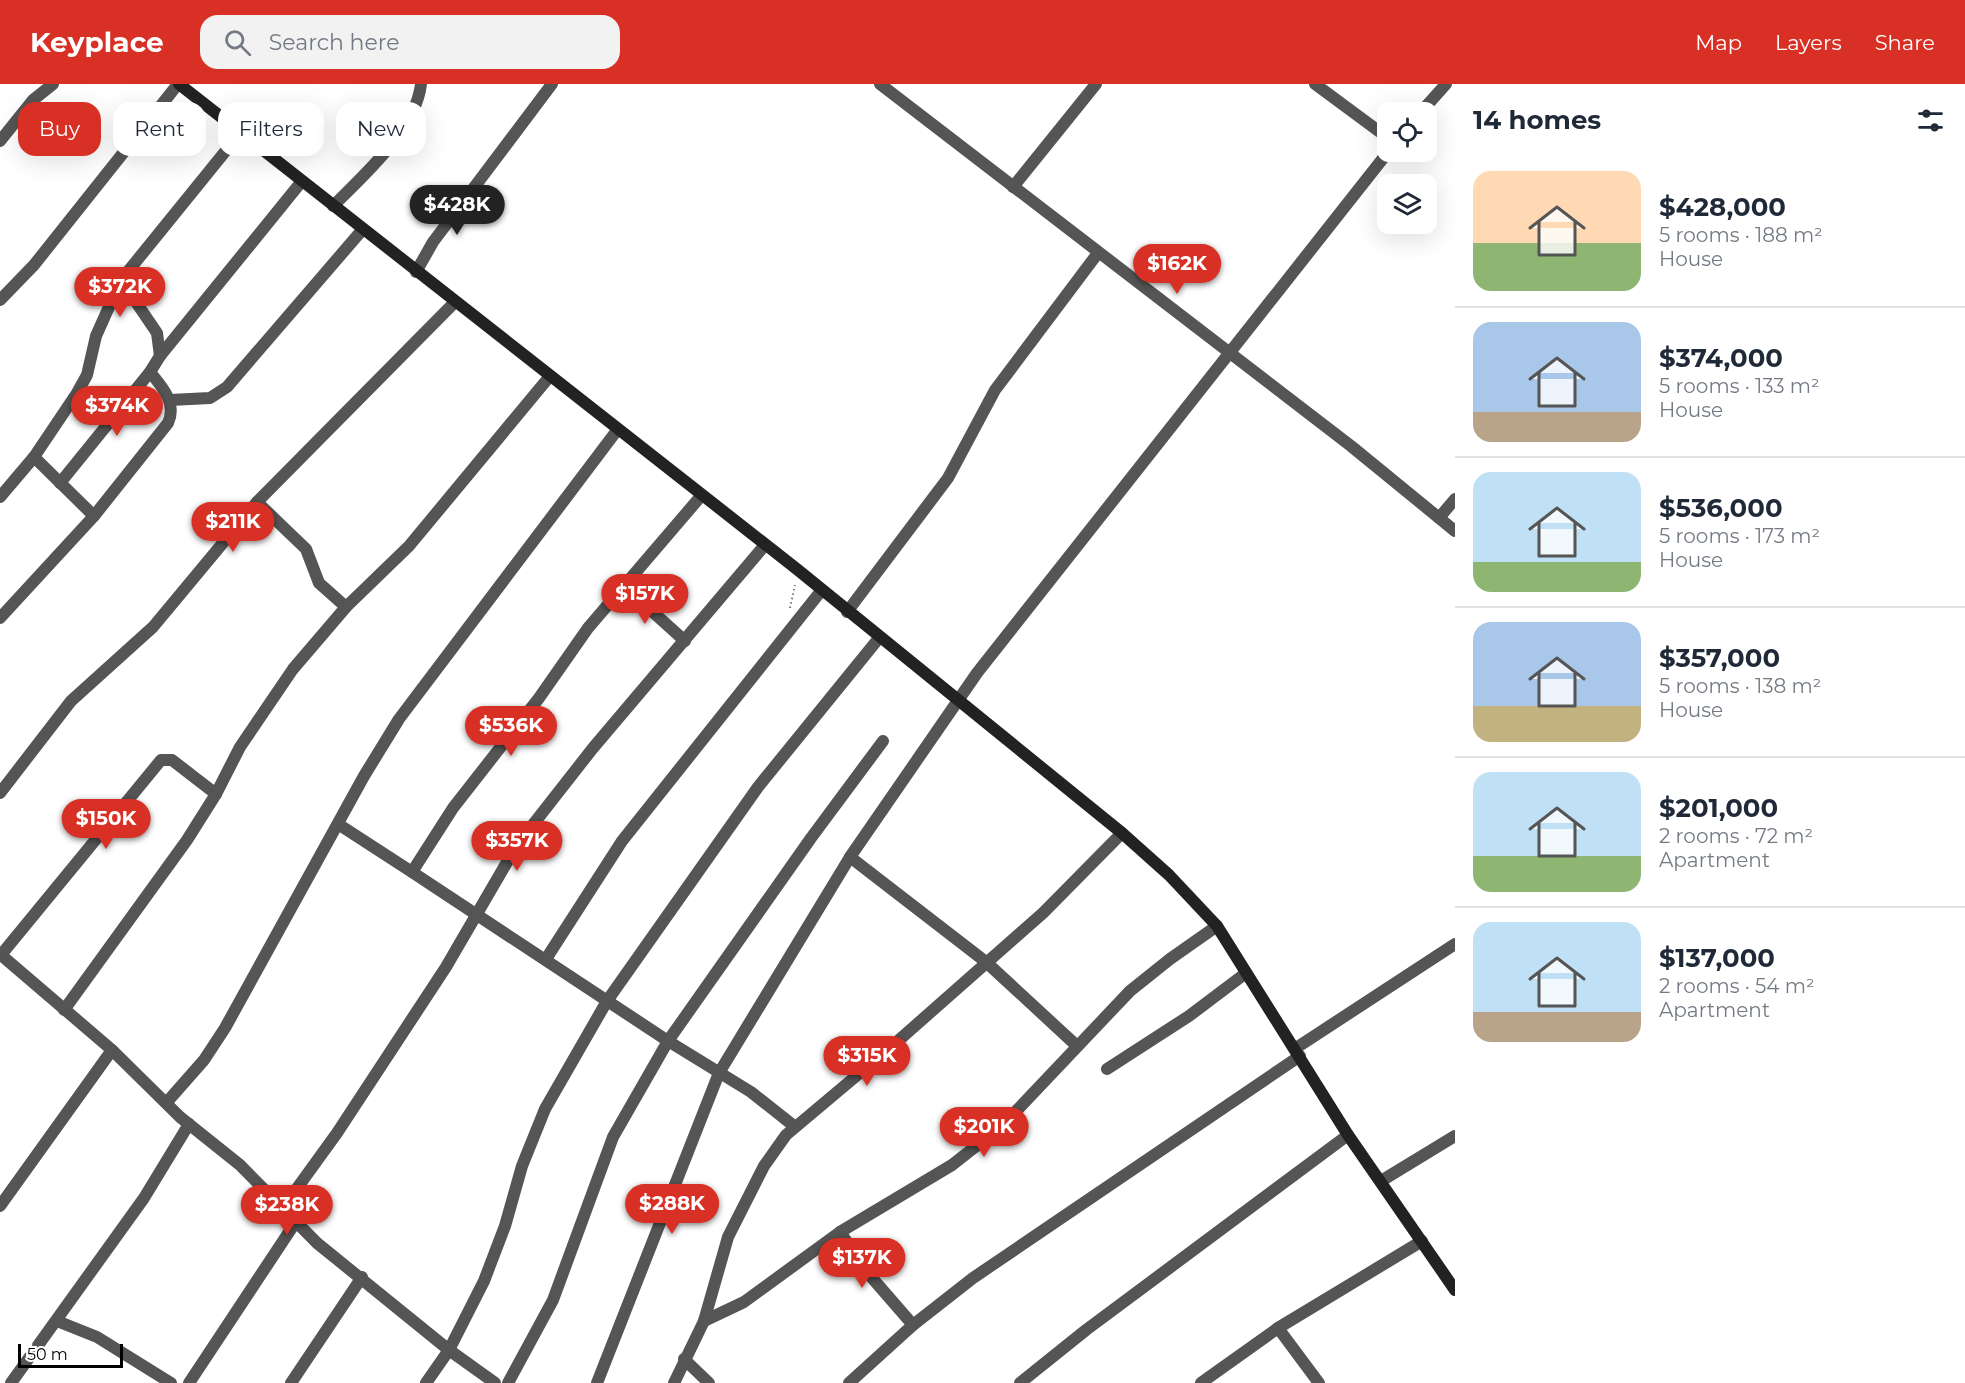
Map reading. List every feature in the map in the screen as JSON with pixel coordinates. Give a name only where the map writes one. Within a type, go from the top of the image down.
[{"type":"street","points":[[0,141],[33,100],[53,84]]},
{"type":"street","points":[[0,300],[34,265],[179,84],[218,114]]},
{"type":"street","points":[[333,206],[396,138],[416,103],[421,84]]},
{"type":"street","points":[[416,272],[433,242],[552,84]]},
{"type":"street","points":[[880,84],[1228,354],[1351,446],[1455,531]]},
{"type":"street","points":[[1013,187],[1096,84]]},
{"type":"street","points":[[1315,84],[1377,130]]},
{"type":"street","points":[[1430,102],[1446,84]]},
{"type":"street","points":[[0,497],[34,457],[67,410],[87,375],[96,336],[121,280],[222,156]]},
{"type":"street","points":[[271,156],[798,570],[820,591],[958,699],[1122,833],[1169,875],[1217,927],[1298,1052],[1348,1135],[1455,1290]]},
{"type":"street","points":[[597,1383],[719,1073],[850,857],[958,699],[1380,162]]},
{"type":"street","points":[[60,483],[302,181]]},
{"type":"street","points":[[170,400],[210,398],[226,387],[363,229]]},
{"type":"street","points":[[847,612],[948,478],[995,390],[1098,253]]},
{"type":"street","points":[[121,280],[157,333],[160,356]]},
{"type":"street","points":[[0,792],[71,701],[153,627],[257,502],[455,302]]},
{"type":"street","points":[[0,618],[94,516],[168,423],[173,413],[170,400],[150,372]]},
{"type":"street","points":[[64,1010],[187,840],[216,794],[240,747],[274,697],[346,606],[410,546],[550,376]]},
{"type":"street","points":[[167,1102],[204,1060],[219,1037],[399,719],[618,429]]},
{"type":"street","points":[[34,457],[94,516]]},
{"type":"street","points":[[412,872],[453,808],[538,698],[588,628],[701,496]]},
{"type":"street","points":[[1439,518],[1455,499]]},
{"type":"street","points":[[257,502],[302,544],[319,583],[346,606]]},
{"type":"street","points":[[282,1209],[337,1133],[446,967],[502,869],[541,813],[765,545]]},
{"type":"street","points":[[624,586],[685,641]]},
{"type":"street","points":[[546,959],[628,832],[820,591]]},
{"type":"street","points":[[426,1383],[449,1350],[484,1281],[505,1226],[522,1166],[545,1109],[607,1001],[758,787],[879,638]]},
{"type":"street","points":[[508,1383],[553,1300],[613,1137],[668,1041],[811,838],[883,741]]},
{"type":"street","points":[[216,794],[172,760],[160,760],[1,954],[112,1050],[189,1124],[240,1165],[295,1223],[449,1350],[495,1383]]},
{"type":"street","points":[[338,824],[478,913],[668,1041],[770,1105],[794,1126]]},
{"type":"street","points":[[674,1383],[704,1321],[729,1237],[764,1166],[794,1126],[899,1040],[1042,913],[1122,833]]},
{"type":"street","points":[[850,857],[986,962],[1077,1046]]},
{"type":"street","points":[[704,1321],[744,1302],[840,1232],[951,1165],[1003,1125],[1130,991],[1170,959],[1217,927]]},
{"type":"street","points":[[849,1383],[913,1325],[973,1278],[1455,944]]},
{"type":"street","points":[[1107,1069],[1189,1016],[1246,973]]},
{"type":"street","points":[[0,1206],[112,1050]]},
{"type":"street","points":[[11,1383],[144,1198],[189,1124]]},
{"type":"street","points":[[1020,1383],[1086,1330],[1348,1135]]},
{"type":"street","points":[[1381,1180],[1455,1136]]},
{"type":"street","points":[[189,1383],[295,1223]]},
{"type":"street","points":[[840,1232],[873,1279],[913,1325]]},
{"type":"street","points":[[1201,1383],[1278,1328],[1422,1241]]},
{"type":"street","points":[[291,1383],[362,1277]]},
{"type":"street","points":[[57,1321],[98,1337],[171,1383]]},
{"type":"street","points":[[1278,1328],[1318,1383]]},
{"type":"street","points":[[684,1359],[709,1383]]},
{"type":"path","points":[[789,615],[798,570]]}]
